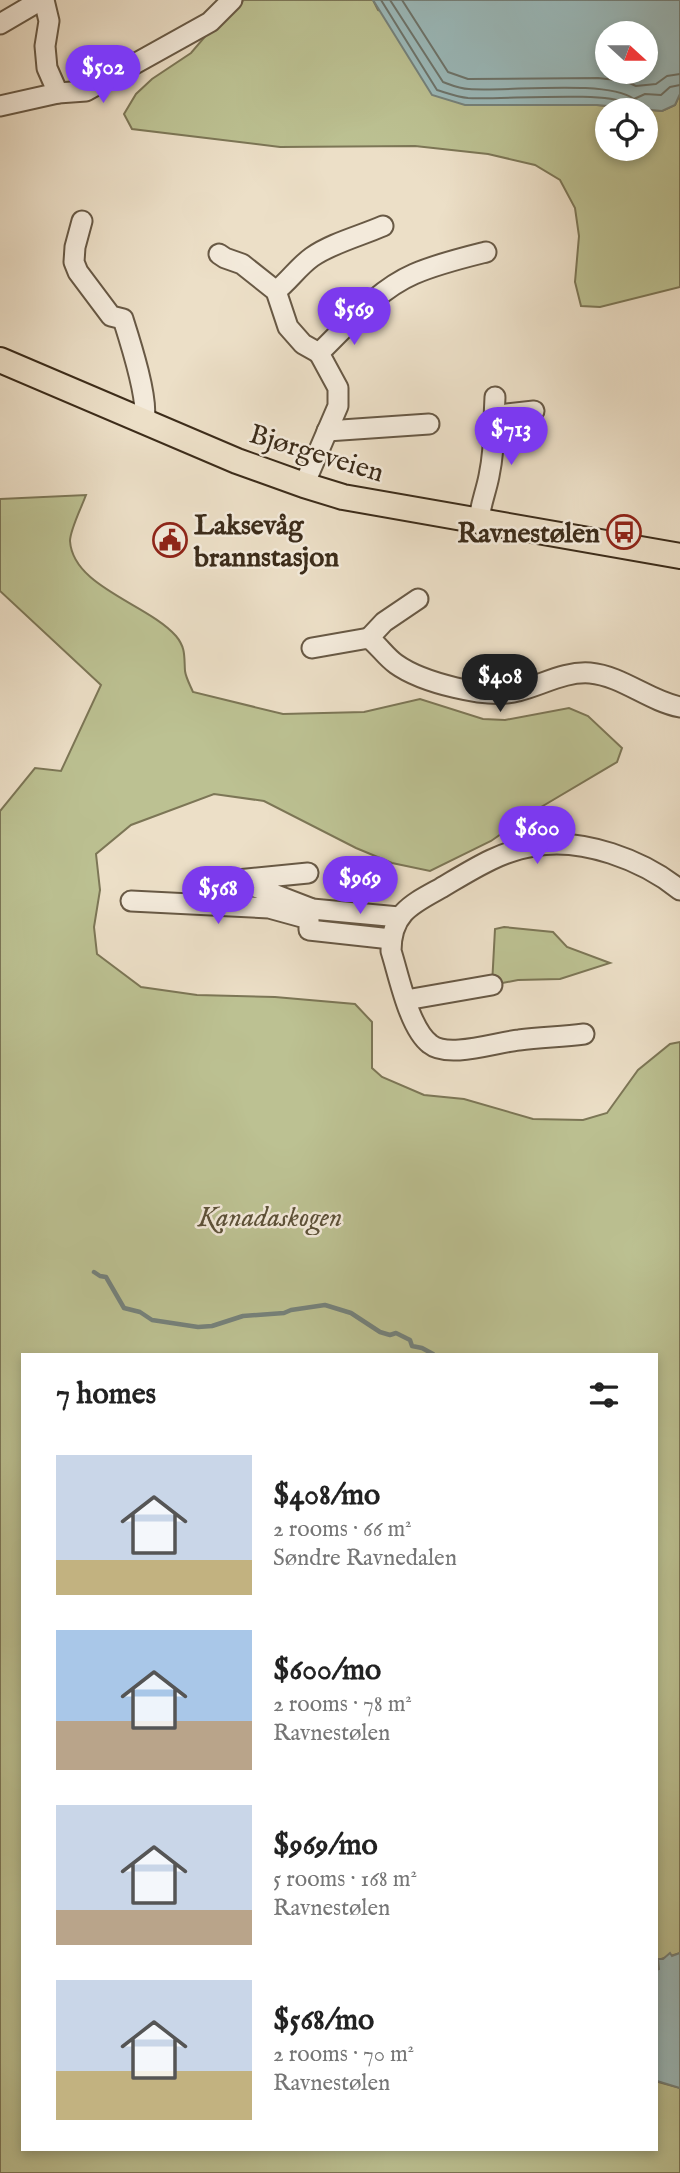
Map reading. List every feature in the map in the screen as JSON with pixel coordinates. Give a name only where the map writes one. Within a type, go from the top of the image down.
[{"type":"main road","name":"Bjørgeveien","points":[[0,360],[237,461],[343,497],[680,556]]},
{"type":"street","points":[[0,23],[42,0],[50,21],[45,46],[47,68],[58,93]]},
{"type":"street","points":[[0,106],[58,93],[86,91],[210,22],[232,0]]},
{"type":"street","points":[[82,221],[74,262],[78,272],[111,316],[123,319],[143,391],[146,412],[144,420]]},
{"type":"street","points":[[276,291],[316,255],[383,226]]},
{"type":"street","points":[[319,353],[363,309],[412,275],[486,252]]},
{"type":"street","points":[[219,254],[242,264],[276,291],[288,327],[303,344],[319,353],[338,388],[338,406],[304,485]]},
{"type":"street","points":[[479,521],[494,443],[495,397]]},
{"type":"street","points":[[494,419],[507,414],[534,411]]},
{"type":"street","points":[[327,431],[429,424]]},
{"type":"street","points":[[312,648],[369,638],[384,622],[418,600]]},
{"type":"street","points":[[369,638],[394,663],[409,671],[478,692],[509,694],[575,673],[592,673],[680,707]]},
{"type":"street","points":[[584,1034],[518,1040],[466,1049],[442,1049],[430,1045],[418,1031],[391,951],[395,927],[405,910],[486,862],[535,845],[584,846],[602,850],[634,862],[680,890]]},
{"type":"street","points":[[309,873],[237,880],[311,914]]},
{"type":"street","points":[[131,901],[269,908],[311,914]]},
{"type":"street","points":[[311,914],[309,930],[395,927]]},
{"type":"street","points":[[406,1000],[492,985]]},
{"type":"green space","points":[[244,0],[373,0],[378,10],[595,104],[595,161],[658,161],[658,111],[675,105],[680,94],[680,287],[600,307],[581,306],[575,282],[579,236],[575,208],[560,180],[535,165],[488,154],[415,146],[280,147],[132,129],[124,114],[136,94],[152,79],[191,53],[226,12]]},
{"type":"green space","name":"Kanadaskogen","points":[[86,495],[70,541],[74,557],[97,583],[148,614],[176,636],[183,649],[186,674],[193,692],[283,714],[364,712],[420,699],[483,719],[505,720],[569,708],[588,716],[622,748],[617,762],[531,813],[491,841],[430,871],[392,863],[356,848],[264,801],[214,794],[131,825],[96,854],[100,890],[94,927],[97,954],[141,987],[197,995],[275,997],[355,1004],[372,1022],[372,1068],[382,1077],[424,1095],[464,1099],[533,1119],[583,1120],[607,1113],[638,1070],[670,1044],[680,1042],[680,1953],[658,1960],[658,1353],[21,1353],[21,2151],[658,2151],[658,2082],[680,2088],[680,2173],[0,2173],[0,811],[35,768],[61,771],[101,685],[0,591],[0,499]]},
{"type":"green space","points":[[228,882],[295,905],[207,902],[207,887]]},
{"type":"green space","points":[[504,927],[553,932],[567,947],[610,963],[560,979],[518,980],[492,985],[495,929]]},
{"type":"water","points":[[373,0],[680,0],[680,94],[675,105],[662,111],[658,111],[658,98],[595,98],[595,105],[465,105],[432,95]]},
{"type":"water","points":[[670,1953],[672,1956],[680,1953],[680,2088],[658,2081],[658,1959],[663,1959]]},
{"type":"waterway","points":[[94,1272],[106,1277],[124,1308],[140,1312],[152,1320],[198,1327],[212,1326],[243,1316],[284,1313],[325,1305],[351,1313],[380,1332],[390,1335],[396,1333],[410,1340],[412,1346],[431,1353]]},
{"type":"place","name":"Ravnestølen","points":[[624,532]]},
{"type":"place","name":"Laksevåg brannstasjon","points":[[170,540]]}]
